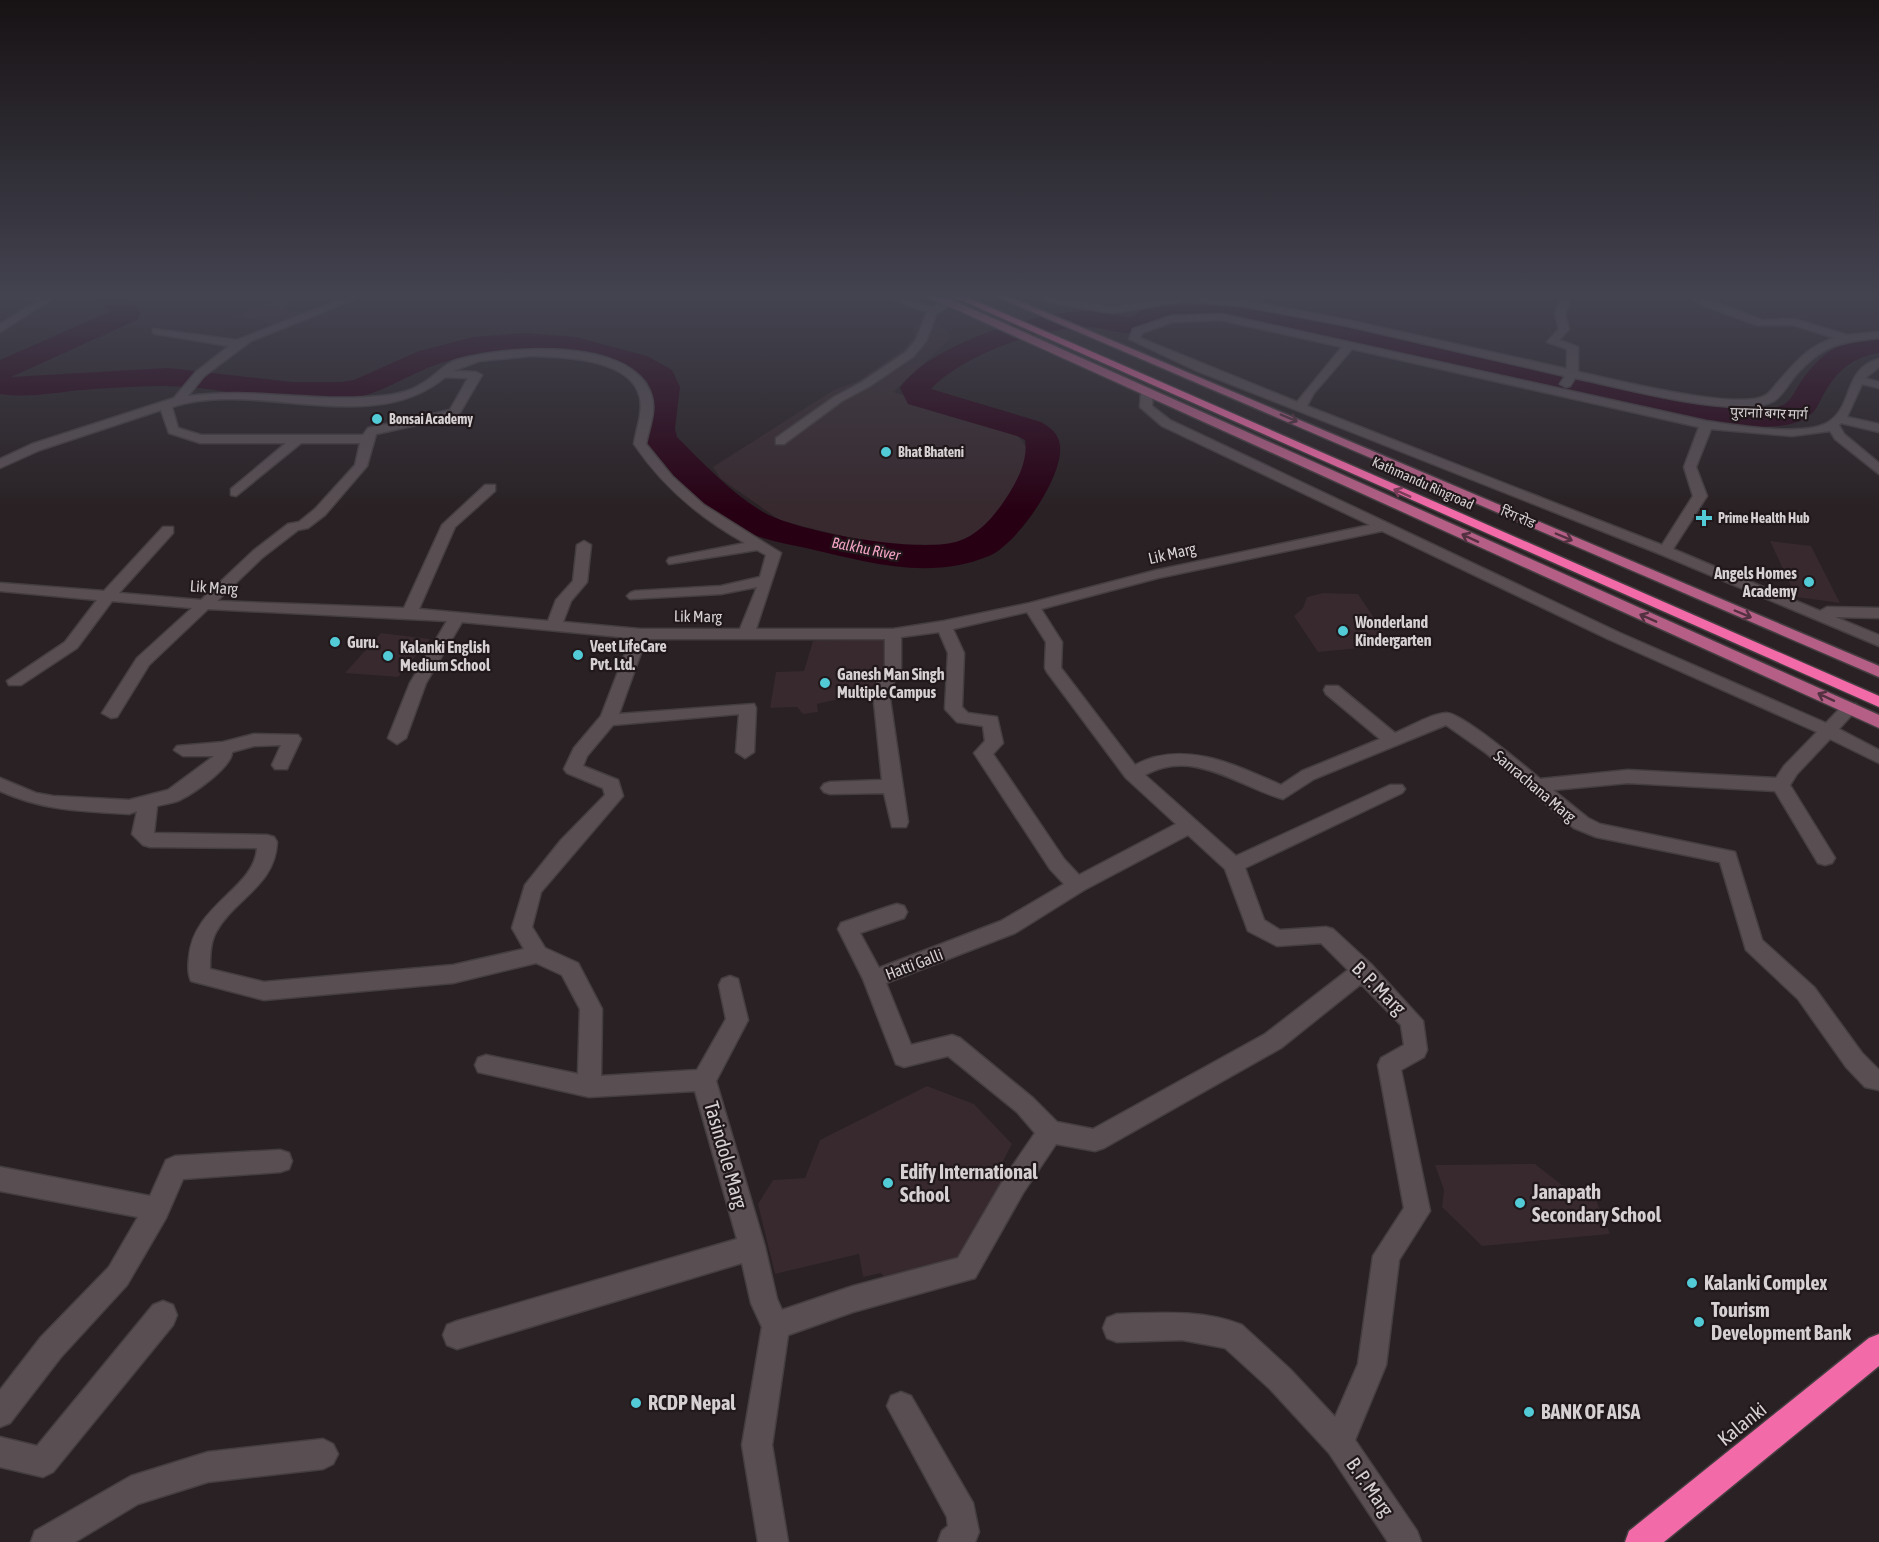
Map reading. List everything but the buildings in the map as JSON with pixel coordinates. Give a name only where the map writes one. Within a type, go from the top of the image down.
[{"type":"highway","name":"Kathmandu Ringroad","points":[[1128,367],[1879,702]]},
{"type":"highway","name":"Kathmandu Ringroad","points":[[1129,367],[1879,688]]},
{"type":"highway","name":"Kalanki","points":[[1640,1542],[1879,1348]]},
{"type":"main road","points":[[1086,367],[1879,722]]},
{"type":"main road","name":"रिंग रोड","points":[[1166,367],[1879,672]]},
{"type":"street","points":[[209,367],[175,401],[172,430],[200,439],[367,439]]},
{"type":"street","points":[[0,464],[36,447],[175,401],[205,396],[364,401],[412,394],[456,367]]},
{"type":"street","points":[[616,367],[633,375],[644,391],[648,408],[640,444],[662,476],[686,499],[774,553],[767,580],[746,635]]},
{"type":"street","points":[[780,441],[838,399],[891,367]]},
{"type":"street","name":"पुरानाो बगर मार्ग","points":[[1195,367],[1300,406]]},
{"type":"street","points":[[1330,367],[1300,406],[1665,551],[1879,640]]},
{"type":"street","name":"पुरानाो बगर मार्ग","points":[[1451,367],[1706,425],[1791,431],[1817,430],[1836,422]]},
{"type":"street","points":[[1541,367],[1713,402],[1744,404],[1770,398],[1797,367]]},
{"type":"street","points":[[1562,391],[1572,374],[1572,367]]},
{"type":"street","points":[[1868,367],[1857,380],[1836,422],[1839,436],[1879,470]]},
{"type":"street","points":[[111,713],[143,662],[203,604],[258,554],[292,527],[303,525],[320,512],[361,466],[367,439],[372,430],[454,413],[476,375],[444,374]]},
{"type":"street","points":[[1857,380],[1879,385]]},
{"type":"street","points":[[1146,393],[1146,407],[1166,423],[1614,636],[1829,731],[1879,757]]},
{"type":"street","points":[[390,427],[412,394]]},
{"type":"street","points":[[1836,422],[1879,428]]},
{"type":"street","points":[[1665,551],[1700,496],[1690,467],[1706,425]]},
{"type":"street","points":[[236,492],[299,438]]},
{"type":"street","points":[[410,613],[449,525],[490,488]]},
{"type":"street","name":"Lik Marg","points":[[0,587],[203,604],[410,613],[456,619],[554,624],[640,634],[892,634],[1031,608],[1157,574],[1384,526]]},
{"type":"street","points":[[15,681],[71,645],[108,596],[168,530]]},
{"type":"street","points":[[554,624],[564,600],[580,582],[585,545]]},
{"type":"street","points":[[674,561],[759,545]]},
{"type":"street","points":[[635,597],[721,590],[767,580]]},
{"type":"street","name":"B. P. Marg","points":[[1031,608],[1051,633],[1058,651],[1053,669],[1132,774],[1234,865],[1255,925],[1277,938],[1326,935],[1412,1021],[1416,1050],[1389,1065],[1417,1211],[1386,1256],[1372,1365],[1340,1443],[1406,1542]]},
{"type":"street","points":[[1810,610],[1879,613]]},
{"type":"street","points":[[398,738],[418,683],[456,619]]},
{"type":"street","points":[[944,626],[956,653],[953,709],[963,718],[991,721],[994,743],[983,753],[1057,864],[1077,885]]},
{"type":"street","points":[[589,1087],[591,1009],[570,969],[538,954],[522,928],[532,890],[568,845],[614,796],[612,784],[573,768],[574,758],[611,720],[612,707],[640,634]]},
{"type":"street","points":[[892,634],[893,668],[881,692],[892,786],[899,822]]},
{"type":"street","points":[[1332,690],[1392,740]]},
{"type":"street","points":[[611,720],[748,708],[746,752]]},
{"type":"street","points":[[1781,785],[1790,770],[1850,708]]},
{"type":"street","name":"Sanrachana Marg","points":[[1132,774],[1158,760],[1218,764],[1283,793],[1308,775],[1448,718],[1581,823],[1596,830],[1728,857],[1753,944],[1806,993],[1854,1060],[1873,1080],[1879,1080]]},
{"type":"street","points":[[183,750],[223,748],[254,740],[292,739],[281,765]]},
{"type":"street","points":[[0,784],[31,798],[53,802],[129,807],[148,804],[174,795],[213,768],[223,757],[223,748]]},
{"type":"street","points":[[1537,786],[1569,779],[1635,778],[1682,778],[1781,785]]},
{"type":"street","points":[[1781,785],[1825,858]]},
{"type":"street","points":[[830,788],[892,786]]},
{"type":"street","points":[[1234,865],[1396,789]]},
{"type":"street","points":[[148,804],[144,815],[146,825],[142,834],[150,840],[204,839],[267,842],[268,854],[264,868],[209,926],[199,951],[199,975],[264,991],[453,974],[538,954]]},
{"type":"street","name":"Hatti Galli","points":[[1050,1132],[1025,1105],[952,1045],[904,1057],[873,979],[1008,927],[1077,885],[1189,826]]},
{"type":"street","points":[[873,979],[848,929],[897,912]]},
{"type":"street","points":[[773,1542],[757,1444],[776,1326],[853,1299],[966,1269],[1014,1185],[1050,1132],[1095,1140],[1273,1041],[1363,970]]},
{"type":"street","points":[[704,1080],[737,1020],[730,985]]},
{"type":"street","name":"Tasindole Marg","points":[[486,1065],[589,1087],[704,1080],[752,1247],[764,1303],[776,1326]]},
{"type":"street","points":[[0,1413],[51,1347],[118,1276],[157,1209],[175,1168],[280,1161]]},
{"type":"street","points":[[0,1179],[157,1209]]},
{"type":"street","points":[[457,1335],[752,1247]]},
{"type":"street","points":[[0,1452],[43,1462],[163,1315]]},
{"type":"street","points":[[1117,1328],[1182,1326],[1232,1335],[1280,1378],[1340,1443]]},
{"type":"street","points":[[901,1406],[962,1514],[964,1532],[953,1542]]},
{"type":"street","points":[[46,1542],[131,1491],[208,1467],[277,1457],[323,1454]]},
{"type":"shaded area","points":[[878,367],[920,367],[893,392],[1007,430],[1020,438],[1029,452],[1030,468],[1026,477],[981,533],[953,543],[922,549],[875,544],[781,521],[721,479],[713,467],[834,390],[858,381]]},
{"type":"shaded area","name":"Angels Homes Academy","points":[[1770,541],[1811,546],[1840,603],[1796,597]]},
{"type":"shaded area","name":"Wonderland Kindergarten","points":[[1323,593],[1358,594],[1392,645],[1318,652],[1294,616],[1303,608],[1307,597]]},
{"type":"shaded area","name":"Kalanki English Medium School","points":[[381,633],[430,639],[398,677],[345,673]]},
{"type":"shaded area","name":"Ganesh Man Singh Multiple Campus","points":[[891,640],[892,667],[865,693],[817,704],[818,712],[803,714],[797,707],[770,708],[776,672],[804,671],[813,641]]},
{"type":"shaded area","name":"Edify International School","points":[[927,1086],[974,1104],[1012,1144],[998,1171],[1007,1186],[967,1254],[890,1285],[881,1273],[863,1277],[859,1254],[775,1274],[758,1204],[773,1180],[805,1178],[820,1140]]},
{"type":"shaded area","name":"Janapath Secondary School","points":[[1535,1164],[1562,1185],[1596,1200],[1610,1234],[1482,1246],[1442,1207],[1444,1190],[1435,1165]]},
{"type":"waterway","name":"Balkhu River","points":[[0,371],[9,367]]},
{"type":"waterway","name":"Balkhu River","points":[[0,385],[21,388],[83,381],[168,377],[292,391],[341,391],[361,388],[407,367]]},
{"type":"waterway","name":"Balkhu River","points":[[645,367],[661,376],[665,387],[665,400],[659,429],[661,440],[708,489],[751,520],[780,531],[893,557],[939,556],[963,552],[984,544],[1001,529],[1019,505],[1034,479],[1042,457],[1043,448],[1040,435],[1029,429],[919,397],[915,388],[940,367]]},
{"type":"waterway","name":"Balkhu River","points":[[1500,367],[1700,410],[1763,417],[1788,414],[1797,410],[1828,367]]},
{"type":"place","name":"Bonsai Academy","points":[[377,419]]},
{"type":"place","name":"Bhat Bhateni","points":[[886,452]]},
{"type":"place","name":"Prime Health Hub","points":[[1704,518]]},
{"type":"place","name":"Angels Homes Academy","points":[[1809,582]]},
{"type":"place","name":"Wonderland Kindergarten","points":[[1343,631]]},
{"type":"place","name":"Guru.","points":[[335,642]]},
{"type":"place","name":"Veet LifeCare Pvt. Ltd.","points":[[578,655]]},
{"type":"place","name":"Kalanki English Medium School","points":[[388,656]]},
{"type":"place","name":"Ganesh Man Singh Multiple Campus","points":[[825,683]]},
{"type":"place","name":"Edify International School","points":[[888,1183]]},
{"type":"place","name":"Janapath Secondary School","points":[[1520,1203]]},
{"type":"place","name":"Kalanki Complex","points":[[1692,1283]]},
{"type":"place","name":"Tourism Development Bank","points":[[1699,1322]]},
{"type":"place","name":"RCDP Nepal","points":[[636,1403]]},
{"type":"place","name":"BANK OF AISA","points":[[1529,1412]]}]
